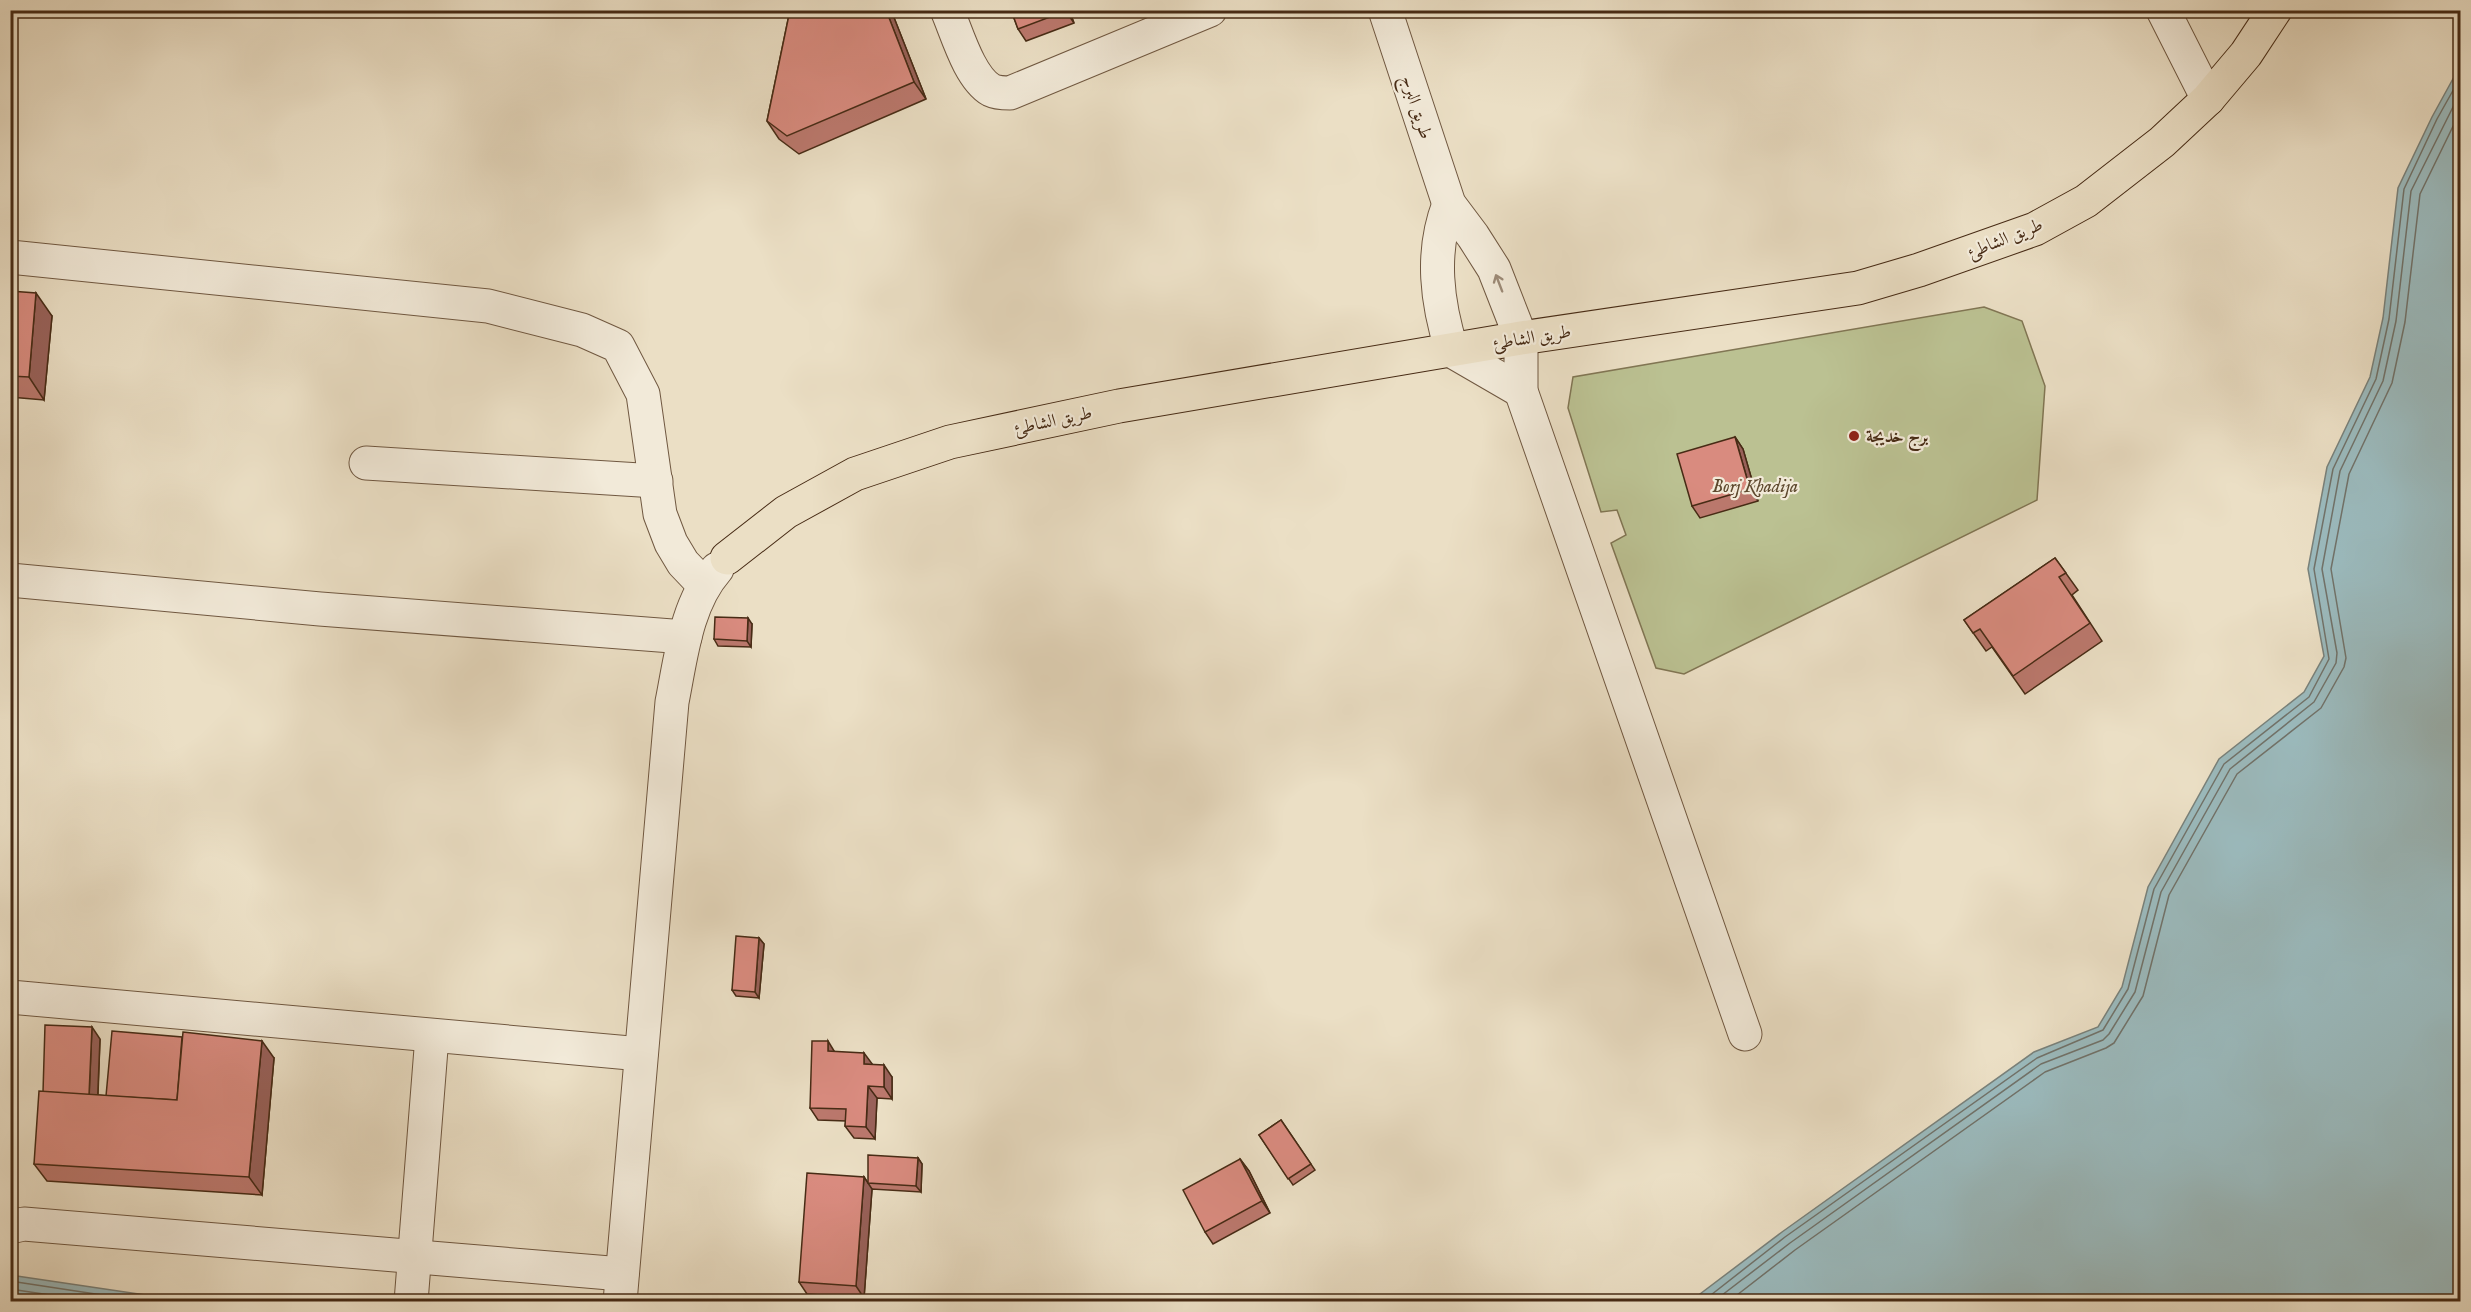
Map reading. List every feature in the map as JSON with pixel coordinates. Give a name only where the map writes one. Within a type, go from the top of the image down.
[{"type":"main road","name":"طريق الشاطئ","points":[[727,558],[786,512],[855,474],[950,442],[1119,406],[1521,338],[1858,288],[1919,270],[2035,229],[2086,201],[2162,142],[2208,99],[2246,54],[2275,10]]},
{"type":"street","points":[[947,10],[970,65],[980,79],[993,91],[1010,93],[1210,10]]},
{"type":"street","points":[[2163,10],[2208,99]]},
{"type":"street","name":"طريق البرج","points":[[1393,12],[1449,204],[1494,269],[1521,338]]},
{"type":"street","points":[[1449,204],[1441,223],[1437,288],[1442,318],[1452,351],[1521,391]]},
{"type":"street","points":[[10,257],[488,306],[582,330],[618,346],[643,394],[660,513],[671,543],[683,563],[703,584]]},
{"type":"street","points":[[1521,338],[1521,391],[1745,1034]]},
{"type":"street","points":[[366,463],[656,481]]},
{"type":"street","points":[[10,1227],[15,1224],[36,1225],[415,1257],[621,1288],[672,702],[685,637],[703,584],[727,558]]},
{"type":"street","points":[[10,579],[320,609],[685,637]]},
{"type":"street","points":[[10,997],[641,1054]]},
{"type":"street","points":[[411,1302],[432,1036]]},
{"type":"green space","name":"Borj Khadija","points":[[1984,307],[2022,321],[2045,386],[2037,500],[1684,674],[1656,668],[1611,543],[1626,535],[1617,510],[1601,512],[1568,408],[1573,377]]},
{"type":"water","points":[[2460,66],[2460,1301],[1695,1301],[1700,1294],[1782,1232],[2034,1052],[2098,1027],[2122,987],[2148,887],[2219,759],[2304,692],[2324,656],[2308,569],[2327,467],[2370,377],[2383,318],[2398,188],[2432,117]]},
{"type":"water","points":[[10,1275],[186,1301],[11,1301]]},
{"type":"building","points":[[790,10],[886,10],[914,82],[787,136],[767,121]]},
{"type":"building","points":[[1011,10],[1065,10],[1066,11],[1018,29]]},
{"type":"building","points":[[10,291],[36,293],[29,377],[10,376]]},
{"type":"building","points":[[1735,437],[1750,489],[1692,506],[1677,454]]},
{"type":"building","points":[[2055,558],[2066,573],[2059,577],[2090,623],[2013,676],[1980,629],[1973,633],[1964,620]]},
{"type":"building","points":[[715,617],[748,618],[747,641],[714,639]]},
{"type":"building","points":[[736,936],[759,938],[755,992],[732,990]]},
{"type":"building","points":[[45,1025],[92,1027],[89,1095],[43,1092]]},
{"type":"building","points":[[112,1031],[182,1037],[177,1100],[106,1096]]},
{"type":"building","points":[[183,1032],[262,1041],[249,1177],[34,1164],[39,1091],[177,1100]]},
{"type":"building","points":[[812,1041],[828,1041],[828,1051],[864,1053],[864,1064],[884,1065],[884,1087],[868,1086],[866,1127],[845,1126],[846,1109],[810,1108]]},
{"type":"building","points":[[1281,1120],[1311,1164],[1288,1179],[1259,1135]]},
{"type":"building","points":[[868,1155],[918,1158],[916,1186],[868,1183]]},
{"type":"building","points":[[1240,1159],[1262,1201],[1205,1232],[1183,1190]]},
{"type":"building","points":[[807,1173],[864,1177],[856,1286],[799,1282]]},
{"type":"place","name":"برج خديجة","points":[[1854,436]]}]
